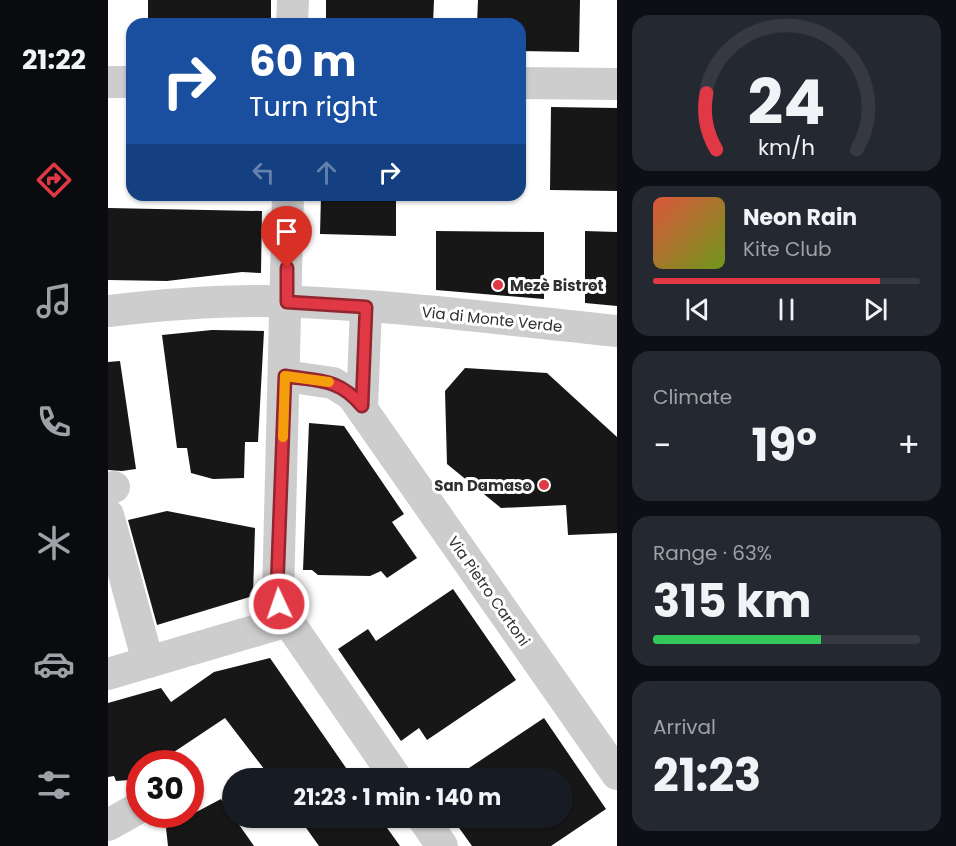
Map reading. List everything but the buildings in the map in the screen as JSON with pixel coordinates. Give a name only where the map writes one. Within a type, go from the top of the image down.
[{"type":"street","points":[[292,0],[292,18]]},
{"type":"street","points":[[108,82],[126,82]]},
{"type":"street","points":[[526,83],[617,84]]},
{"type":"street","points":[[288,201],[285,376],[277,589],[279,604],[288,621],[389,768]]},
{"type":"street","points":[[108,311],[209,303],[287,302]]},
{"type":"street","name":"Via di Monte Verde","points":[[287,302],[366,307],[617,331]]},
{"type":"street","points":[[362,406],[366,307]]},
{"type":"street","name":"Via Pietro Cartoni","points":[[285,376],[333,383],[344,387],[362,406],[617,774]]},
{"type":"street","points":[[110,497],[148,662]]},
{"type":"street","points":[[108,674],[288,621]]},
{"type":"street","points":[[108,825],[126,815]]},
{"type":"street","points":[[430,828],[442,846]]},
{"type":"slow traffic","points":[[283,437],[285,376],[329,382]]},
{"type":"place","name":"Mezè Bistrot","points":[[498,285]]},
{"type":"place","name":"San Damaso","points":[[544,485]]},
{"type":"route","points":[[279,604],[277,589],[285,376],[333,383],[344,387],[362,406],[366,307],[287,302],[287,268]]}]
